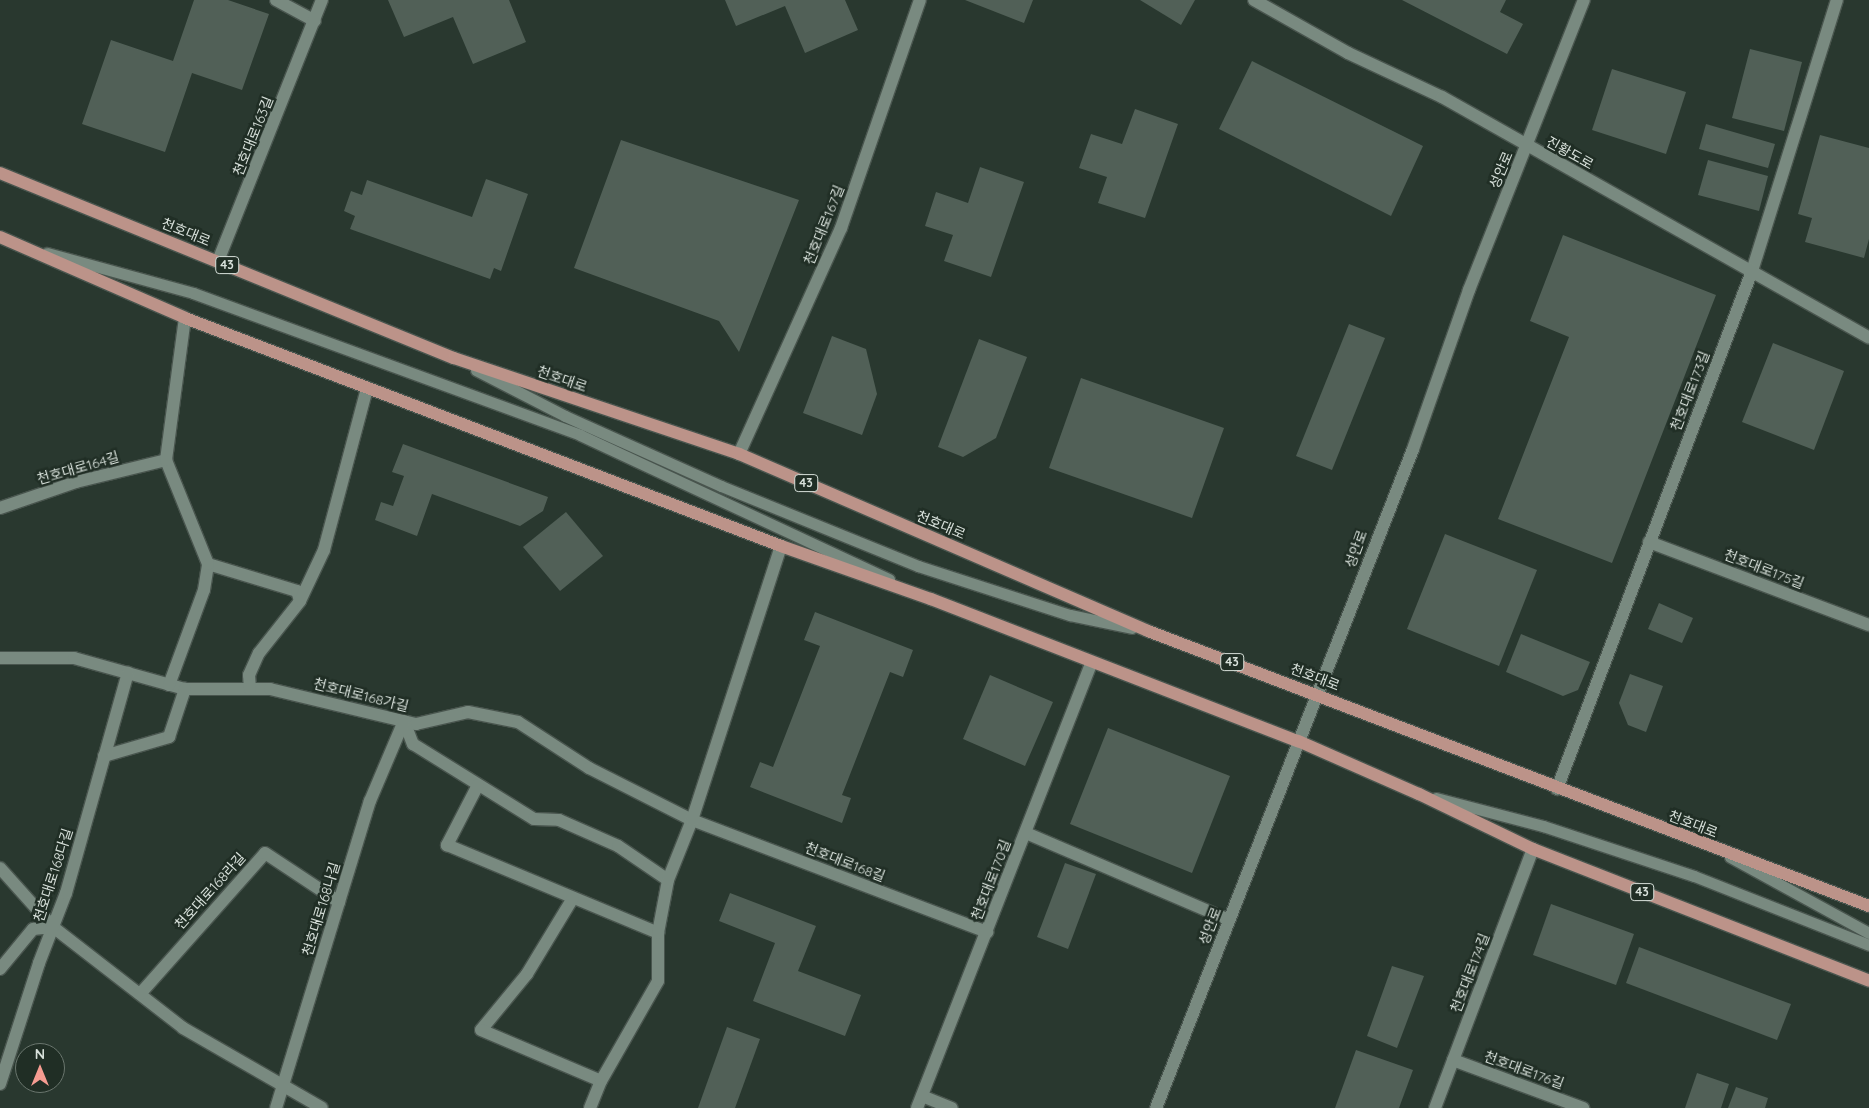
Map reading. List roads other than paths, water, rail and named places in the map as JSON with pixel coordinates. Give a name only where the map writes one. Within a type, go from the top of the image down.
[{"type":"main road","name":"천호대로","points":[[0,173],[454,358],[739,454],[1148,631],[1315,693],[1557,789],[1869,906]]},
{"type":"main road","points":[[0,237],[185,318],[781,546],[931,599]]},
{"type":"main road","name":"43","points":[[931,599],[1298,741],[1419,794],[1533,849],[1869,982]]},
{"type":"street","points":[[276,0],[315,21]]},
{"type":"street","name":"천호대로163길","points":[[218,261],[322,0]]},
{"type":"street","name":"천호대로167길","points":[[739,454],[842,228],[920,0]]},
{"type":"street","name":"진황도로","points":[[1254,0],[1348,53],[1442,97],[1869,338]]},
{"type":"street","name":"성안로","points":[[1156,1108],[1315,693],[1413,449],[1469,290],[1528,146],[1584,0]]},
{"type":"street","name":"천호대로173길","points":[[1557,789],[1752,271],[1837,0]]},
{"type":"street","points":[[169,684],[204,590],[208,564],[166,460],[185,318]]},
{"type":"street","points":[[250,689],[249,675],[259,653],[300,601],[324,550],[367,388]]},
{"type":"street","name":"천호대로164길","points":[[0,508],[76,482],[166,460]]},
{"type":"street","name":"천호대로175길","points":[[1649,542],[1869,625]]},
{"type":"street","points":[[590,1108],[601,1081],[658,981],[658,933],[668,880],[692,820],[781,546]]},
{"type":"street","points":[[208,564],[297,591],[300,601]]},
{"type":"street","name":"천호대로168가길","points":[[0,658],[74,658],[185,689],[270,689],[416,724],[468,712],[518,722],[589,768],[692,820]]},
{"type":"street","name":"천호대로170길","points":[[920,1102],[1092,662]]},
{"type":"street","name":"천호대로168다길","points":[[0,1084],[66,893],[128,673]]},
{"type":"street","points":[[104,756],[169,737],[185,689]]},
{"type":"street","points":[[404,721],[413,744],[534,819],[559,820],[618,846],[668,880]]},
{"type":"street","name":"천호대로168나길","points":[[276,1108],[370,801],[404,721]]},
{"type":"street","points":[[478,784],[447,845],[658,933]]},
{"type":"street","name":"천호대로168길","points":[[692,820],[987,932]]},
{"type":"street","points":[[1026,833],[1229,920]]},
{"type":"street","name":"천호대로174길","points":[[1435,1108],[1533,849]]},
{"type":"street","name":"천호대로168라길","points":[[140,994],[264,853],[339,902]]},
{"type":"street","points":[[0,868],[53,927],[184,1028],[282,1087],[322,1108]]},
{"type":"street","points":[[573,898],[527,974],[481,1030],[601,1081]]},
{"type":"street","points":[[0,969],[33,929],[53,927]]},
{"type":"street","name":"천호대로176길","points":[[1454,1060],[1584,1108]]},
{"type":"street","points":[[920,1102],[952,1108]]},
{"type":"lane","points":[[31,249],[193,293],[580,435],[931,599]]},
{"type":"lane","points":[[454,358],[565,416],[643,451],[918,566],[1070,615],[1148,631]]},
{"type":"lane","points":[[1419,794],[1542,826],[1694,876],[1869,945]]},
{"type":"lane","points":[[1709,846],[1869,933]]}]
